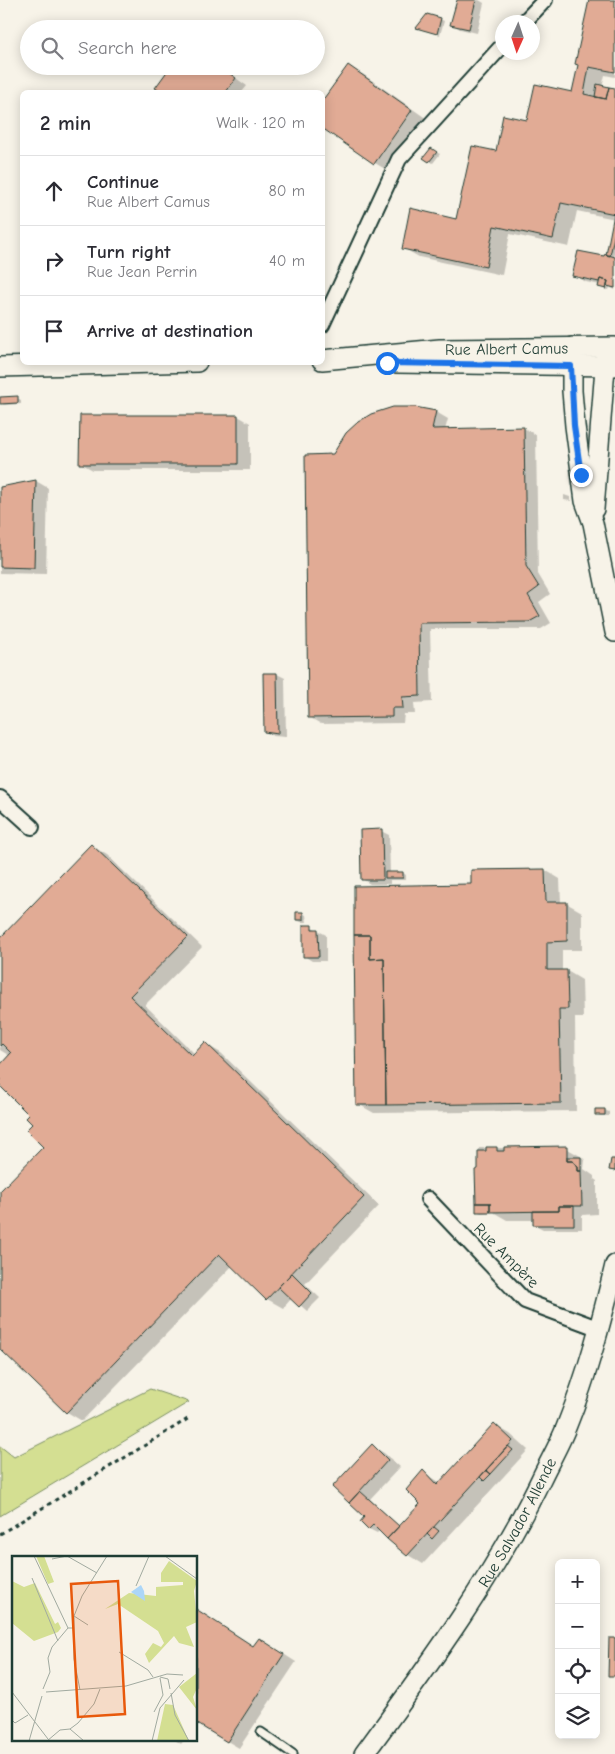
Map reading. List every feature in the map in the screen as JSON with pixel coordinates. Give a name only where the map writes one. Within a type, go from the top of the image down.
[{"type":"street","points":[[531,15],[545,0]]},
{"type":"street","points":[[325,319],[399,159],[495,54]]},
{"type":"street","points":[[572,347],[574,426],[585,501],[593,523],[615,632]]},
{"type":"street","points":[[593,523],[611,366],[611,347]]},
{"type":"street","name":"Rue Albert Camus","points":[[330,359],[440,349],[611,347]]},
{"type":"street","name":"Rue Albert Camus","points":[[330,359],[415,364],[611,366]]},
{"type":"street","points":[[0,367],[79,365]]},
{"type":"street","points":[[0,798],[32,827]]},
{"type":"street","name":"Rue Ampère","points":[[428,1199],[525,1301],[600,1329]]},
{"type":"street","name":"Rue Salvador Allende","points":[[364,1754],[485,1582],[525,1512],[567,1426],[600,1329],[615,1265]]},
{"type":"lane","points":[[261,1732],[293,1754]]},
{"type":"path","points":[[0,1534],[190,1417]]},
{"type":"green space","points":[[150,1389],[189,1402],[0,1516],[0,1446],[14,1457]]},
{"type":"building","points":[[457,0],[476,0],[469,29],[450,25]]},
{"type":"building","points":[[589,0],[615,0],[615,72],[589,67],[584,94],[606,99],[609,87],[615,88],[615,214],[561,203],[553,239],[494,226],[486,267],[402,249],[410,208],[456,219],[472,146],[496,151],[503,115],[527,120],[535,84],[572,92],[578,65],[575,64]]},
{"type":"building","points":[[427,14],[441,18],[437,34],[416,28]]},
{"type":"building","points":[[348,65],[412,110],[374,164],[325,130],[325,97]]},
{"type":"building","points":[[164,75],[232,75],[236,78],[227,90],[158,90],[155,88]]},
{"type":"building","points":[[597,84],[609,87],[606,99],[595,97]]},
{"type":"building","points":[[431,148],[437,152],[429,162],[423,158]]},
{"type":"building","points":[[614,214],[615,232],[610,256],[606,255]]},
{"type":"building","points":[[578,251],[615,257],[615,288],[607,286],[608,281],[600,279],[599,282],[572,276]]},
{"type":"building","points":[[600,279],[608,281],[606,289],[598,287]]},
{"type":"building","points":[[18,396],[18,403],[0,404],[0,397]]},
{"type":"building","points":[[393,407],[415,407],[436,411],[432,429],[524,427],[526,566],[539,587],[528,595],[540,616],[529,622],[419,623],[420,696],[402,697],[403,708],[392,708],[392,717],[308,718],[305,455],[333,454],[346,433],[358,422],[371,414]]},
{"type":"building","points":[[80,415],[238,415],[238,464],[79,464]]},
{"type":"building","points":[[36,480],[34,568],[0,567],[0,487]]},
{"type":"building","points":[[263,673],[277,673],[278,734],[264,732]]},
{"type":"building","points":[[382,829],[383,880],[361,880],[360,830]]},
{"type":"building","points":[[91,844],[188,937],[130,996],[192,1056],[205,1042],[364,1197],[266,1300],[219,1254],[66,1413],[0,1349],[0,1191],[43,1147],[26,1130],[32,1124],[26,1118],[29,1115],[0,1086],[0,1065],[11,1053],[2,1044],[0,1046],[0,938]]},
{"type":"building","points":[[545,869],[546,902],[567,902],[567,941],[547,942],[547,970],[567,970],[568,1009],[559,1009],[561,1103],[386,1105],[384,958],[370,959],[370,935],[354,935],[354,886],[471,884],[471,870]]},
{"type":"building","points":[[385,872],[403,872],[403,878],[385,878]]},
{"type":"building","points":[[296,912],[303,912],[303,920],[296,920]]},
{"type":"building","points":[[303,925],[312,925],[312,929],[318,929],[319,957],[303,957]]},
{"type":"building","points":[[354,935],[370,935],[370,959],[384,958],[386,1105],[356,1105]]},
{"type":"building","points":[[595,1109],[605,1109],[605,1115],[595,1115]]},
{"type":"building","points":[[567,1146],[567,1161],[572,1161],[578,1166],[578,1171],[581,1171],[582,1206],[559,1206],[559,1211],[490,1212],[490,1203],[476,1203],[475,1170],[478,1169],[478,1151],[486,1151],[486,1147],[497,1147],[497,1151],[504,1151],[504,1147]]},
{"type":"building","points":[[567,1157],[581,1157],[581,1171],[578,1171],[578,1166],[572,1161],[567,1161]]},
{"type":"building","points":[[611,1159],[615,1159],[615,1171],[609,1170]]},
{"type":"building","points":[[476,1203],[490,1203],[490,1212],[476,1212]]},
{"type":"building","points":[[559,1206],[574,1206],[574,1225],[533,1225],[533,1211],[559,1211]]},
{"type":"building","points":[[292,1273],[312,1293],[299,1307],[278,1287]]},
{"type":"building","points":[[494,1423],[513,1441],[407,1556],[387,1539],[420,1504],[406,1490],[423,1470],[437,1485]]},
{"type":"building","points":[[372,1444],[388,1460],[349,1503],[332,1487]]},
{"type":"building","points":[[508,1446],[513,1450],[491,1474],[486,1470]]},
{"type":"building","points":[[486,1470],[491,1474],[484,1481],[480,1477]]},
{"type":"building","points":[[360,1491],[399,1526],[387,1539],[373,1525],[368,1530],[360,1522],[364,1517],[349,1503]]},
{"type":"building","points":[[434,1527],[439,1531],[432,1539],[427,1534]]},
{"type":"building","points":[[198,1610],[253,1646],[259,1638],[284,1654],[227,1742],[198,1724]]},
{"type":"building","points":[[609,1638],[615,1638],[615,1676],[608,1676]]},
{"type":"route","points":[[387,363],[571,366],[574,426],[581,475]]}]
